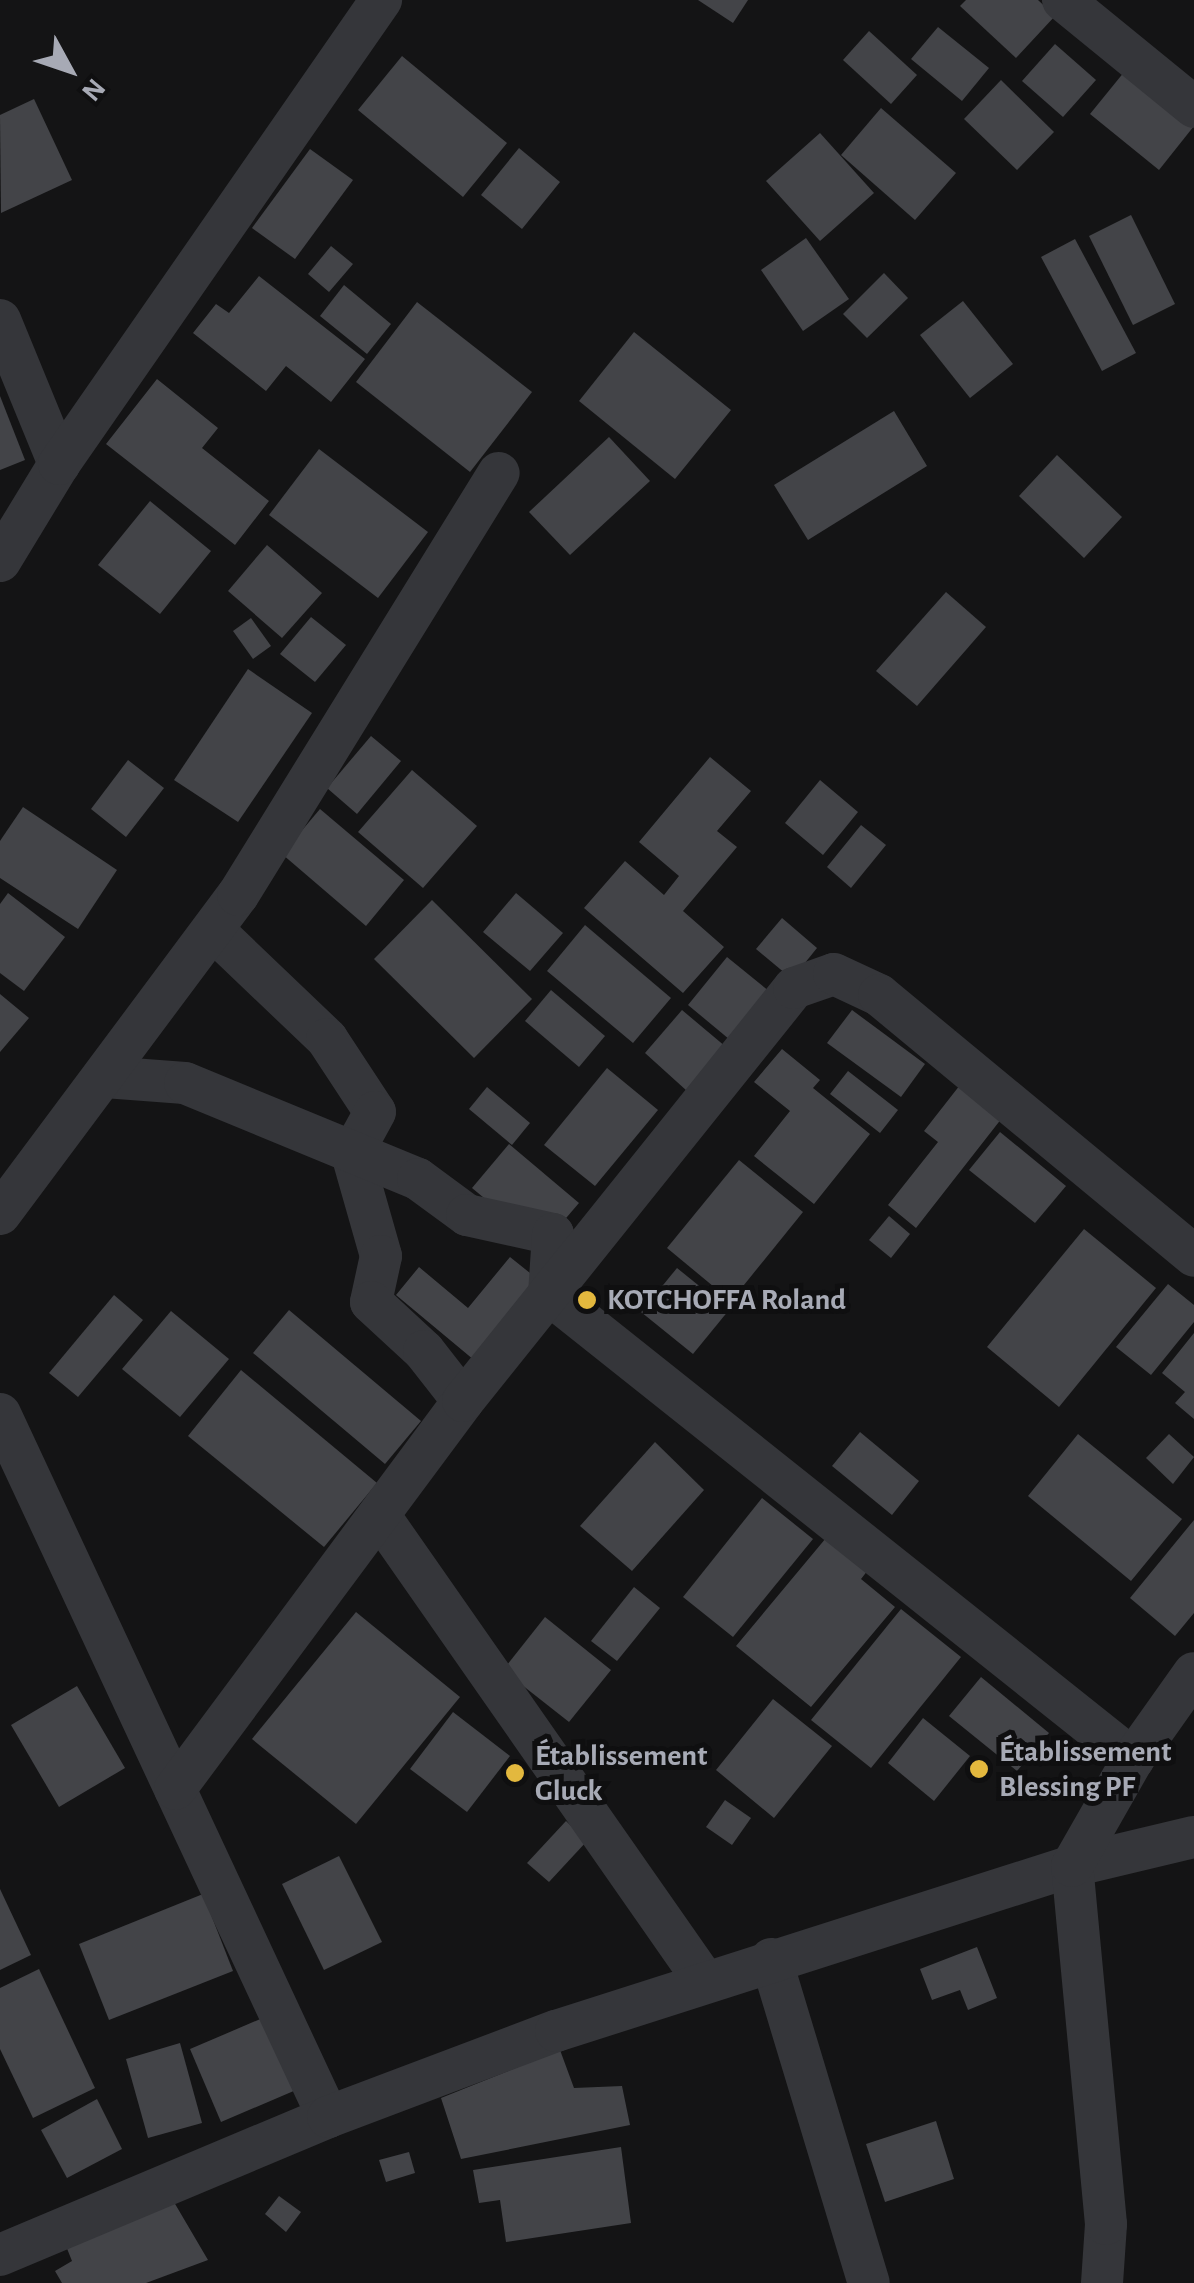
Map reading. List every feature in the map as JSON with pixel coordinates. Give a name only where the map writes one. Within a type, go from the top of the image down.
[{"type":"street","points":[[0,561],[59,464],[381,0]]},
{"type":"street","points":[[1063,0],[1194,108]]},
{"type":"street","points":[[0,320],[59,464]]},
{"type":"street","points":[[0,1214],[213,930],[498,473]]},
{"type":"street","points":[[213,930],[327,1039],[375,1112],[352,1154],[381,1256],[371,1302],[424,1350],[463,1401]]},
{"type":"street","points":[[175,1789],[463,1401],[794,988],[834,974],[879,994],[1194,1256]]},
{"type":"street","points":[[105,1077],[185,1083],[418,1179],[468,1215],[553,1234],[549,1294]]},
{"type":"street","points":[[549,1294],[1133,1759]]},
{"type":"street","points":[[0,1414],[328,2117]]},
{"type":"street","points":[[378,1515],[704,1982]]},
{"type":"street","points":[[1102,2283],[1106,2224],[1072,1866],[1133,1759],[1194,1673]]},
{"type":"street","points":[[0,2256],[328,2117],[704,1982],[1072,1866],[1194,1837]]},
{"type":"street","points":[[771,1959],[869,2283]]},
{"type":"building","points":[[698,0],[748,0],[733,23]]},
{"type":"building","points":[[966,0],[1038,0],[1055,16],[1016,58],[960,6]]},
{"type":"building","points":[[938,27],[989,68],[962,101],[911,59]]},
{"type":"building","points":[[869,31],[917,75],[891,104],[843,60]]},
{"type":"building","points":[[1055,44],[1096,80],[1063,117],[1022,81]]},
{"type":"building","points":[[402,56],[507,143],[463,197],[358,110]]},
{"type":"building","points":[[1129,66],[1194,126],[1159,170],[1090,114]]},
{"type":"building","points":[[1001,80],[1054,132],[1017,170],[964,119]]},
{"type":"building","points":[[34,99],[72,180],[1,213],[0,115]]},
{"type":"building","points":[[881,108],[956,173],[915,220],[841,155]]},
{"type":"building","points":[[820,133],[874,193],[820,241],[766,181]]},
{"type":"building","points":[[519,148],[560,182],[522,229],[481,195]]},
{"type":"building","points":[[310,149],[353,180],[295,259],[252,228]]},
{"type":"building","points":[[1131,215],[1175,304],[1133,325],[1089,236]]},
{"type":"building","points":[[806,238],[849,299],[803,331],[761,270]]},
{"type":"building","points":[[1075,239],[1136,353],[1102,371],[1041,257]]},
{"type":"building","points":[[331,246],[353,264],[329,292],[308,274]]},
{"type":"building","points":[[884,273],[908,298],[867,338],[843,314]]},
{"type":"building","points":[[259,276],[365,359],[331,402],[286,366],[266,391],[193,333],[216,304],[229,313]]},
{"type":"building","points":[[344,285],[391,324],[367,354],[320,316]]},
{"type":"building","points":[[963,301],[1013,364],[970,398],[920,335]]},
{"type":"building","points":[[417,302],[532,392],[470,472],[356,382]]},
{"type":"building","points":[[634,332],[731,410],[675,479],[579,401]]},
{"type":"building","points":[[157,379],[218,428],[202,448],[269,501],[235,545],[106,444]]},
{"type":"building","points":[[0,396],[25,460],[0,470]]},
{"type":"building","points":[[894,411],[927,466],[808,540],[774,485]]},
{"type":"building","points":[[609,437],[650,481],[570,555],[529,512]]},
{"type":"building","points":[[319,449],[428,532],[378,598],[269,515]]},
{"type":"building","points":[[1057,455],[1122,517],[1084,558],[1019,496]]},
{"type":"building","points":[[150,501],[211,551],[160,614],[98,565]]},
{"type":"building","points":[[267,545],[322,593],[282,638],[228,591]]},
{"type":"building","points":[[946,592],[986,627],[917,706],[876,671]]},
{"type":"building","points":[[311,617],[346,645],[315,682],[280,654]]},
{"type":"building","points":[[251,618],[271,646],[253,659],[233,631]]},
{"type":"building","points":[[248,669],[312,713],[238,822],[174,780]]},
{"type":"building","points":[[371,736],[401,761],[357,814],[327,788]]},
{"type":"building","points":[[710,757],[751,791],[717,831],[737,847],[683,911],[724,947],[683,993],[584,908],[625,861],[664,895],[679,876],[639,842]]},
{"type":"building","points":[[128,760],[164,788],[126,837],[91,809]]},
{"type":"building","points":[[412,770],[477,826],[423,888],[358,832]]},
{"type":"building","points":[[820,780],[858,812],[823,855],[785,823]]},
{"type":"building","points":[[23,807],[117,870],[78,929],[0,878],[0,841]]},
{"type":"building","points":[[320,809],[404,880],[366,926],[282,854]]},
{"type":"building","points":[[861,825],[886,845],[851,888],[827,867]]},
{"type":"building","points":[[8,893],[65,937],[24,991],[0,973],[0,904]]},
{"type":"building","points":[[516,893],[563,933],[530,971],[483,932]]},
{"type":"building","points":[[432,900],[532,999],[474,1058],[374,959]]},
{"type":"building","points":[[782,918],[817,948],[792,979],[756,949]]},
{"type":"building","points":[[585,925],[671,998],[633,1043],[547,971]]},
{"type":"building","points":[[727,957],[780,1000],[741,1049],[688,1005]]},
{"type":"building","points":[[551,990],[605,1036],[579,1067],[525,1021]]},
{"type":"building","points":[[0,994],[29,1018],[0,1052]]},
{"type":"building","points":[[682,1010],[726,1047],[687,1091],[645,1053]]},
{"type":"building","points":[[852,1010],[925,1064],[901,1097],[827,1043]]},
{"type":"building","points":[[782,1049],[820,1080],[813,1088],[870,1134],[814,1204],[754,1156],[790,1111],[754,1082]]},
{"type":"building","points":[[607,1068],[658,1110],[595,1186],[544,1145]]},
{"type":"building","points":[[848,1071],[898,1110],[880,1133],[830,1094]]},
{"type":"building","points":[[960,1085],[1002,1118],[916,1228],[888,1205],[938,1142],[924,1131]]},
{"type":"building","points":[[487,1087],[530,1123],[512,1145],[469,1109]]},
{"type":"building","points":[[1000,1132],[1066,1186],[1035,1223],[969,1170]]},
{"type":"building","points":[[509,1144],[579,1203],[542,1246],[472,1188]]},
{"type":"building","points":[[739,1160],[803,1212],[731,1301],[667,1248]]},
{"type":"building","points":[[889,1216],[910,1234],[891,1258],[869,1240]]},
{"type":"building","points":[[1084,1229],[1156,1288],[1059,1407],[987,1347]]},
{"type":"building","points":[[510,1257],[540,1281],[474,1360],[396,1295],[419,1267],[468,1308]]},
{"type":"building","points":[[677,1268],[729,1310],[693,1354],[641,1312]]},
{"type":"building","points":[[1168,1284],[1194,1305],[1194,1322],[1151,1375],[1116,1347]]},
{"type":"building","points":[[114,1295],[143,1320],[78,1397],[49,1373]]},
{"type":"building","points":[[289,1310],[421,1421],[385,1464],[253,1353]]},
{"type":"building","points":[[171,1311],[229,1359],[180,1417],[122,1369]]},
{"type":"building","points":[[1194,1333],[1194,1419],[1175,1403],[1185,1392],[1162,1373]]},
{"type":"building","points":[[241,1370],[377,1483],[324,1547],[188,1436]]},
{"type":"building","points":[[860,1432],[919,1481],[892,1515],[832,1466]]},
{"type":"building","points":[[1078,1434],[1182,1519],[1131,1581],[1028,1496]]},
{"type":"building","points":[[1169,1434],[1194,1457],[1173,1484],[1146,1458]]},
{"type":"building","points":[[655,1442],[704,1490],[632,1571],[580,1526]]},
{"type":"building","points":[[762,1498],[813,1539],[733,1637],[683,1597]]},
{"type":"building","points":[[1194,1520],[1194,1613],[1175,1636],[1130,1598]]},
{"type":"building","points":[[831,1532],[872,1565],[861,1579],[895,1607],[811,1707],[736,1646]]},
{"type":"building","points":[[634,1587],[660,1608],[617,1661],[591,1641]]},
{"type":"building","points":[[901,1609],[961,1657],[871,1768],[811,1720]]},
{"type":"building","points":[[356,1612],[460,1697],[356,1824],[252,1739]]},
{"type":"building","points":[[545,1617],[611,1670],[569,1722],[503,1670]]},
{"type":"building","points":[[981,1677],[1049,1733],[1017,1771],[949,1716]]},
{"type":"building","points":[[77,1686],[125,1768],[59,1807],[11,1725]]},
{"type":"building","points":[[773,1699],[832,1746],[774,1818],[716,1770]]},
{"type":"building","points":[[453,1712],[510,1756],[467,1812],[410,1769]]},
{"type":"building","points":[[923,1718],[970,1756],[934,1801],[888,1763]]},
{"type":"building","points":[[725,1800],[751,1818],[732,1845],[706,1827]]},
{"type":"building","points":[[566,1821],[587,1841],[549,1882],[527,1863]]},
{"type":"building","points":[[339,1856],[382,1942],[324,1970],[282,1884]]},
{"type":"building","points":[[0,1889],[31,1955],[0,1970]]},
{"type":"building","points":[[203,1894],[233,1971],[109,2020],[79,1944]]},
{"type":"building","points":[[977,1947],[997,1998],[968,2010],[960,1990],[932,2000],[920,1969]]},
{"type":"building","points":[[39,1969],[95,2088],[33,2118],[0,2049],[0,1988]]},
{"type":"building","points":[[265,2017],[296,2090],[221,2122],[190,2049]]},
{"type":"building","points":[[180,2043],[202,2123],[148,2138],[126,2059]]},
{"type":"building","points":[[560,2050],[574,2088],[622,2086],[630,2125],[461,2159],[441,2098]]},
{"type":"building","points":[[97,2099],[122,2149],[67,2178],[41,2130]]},
{"type":"building","points":[[936,2121],[954,2179],[885,2202],[866,2144]]},
{"type":"building","points":[[621,2147],[631,2223],[506,2242],[500,2200],[479,2203],[473,2170]]},
{"type":"building","points":[[409,2152],[415,2173],[386,2182],[379,2160]]},
{"type":"building","points":[[279,2196],[301,2212],[286,2232],[265,2214]]},
{"type":"building","points":[[171,2197],[208,2260],[146,2283],[62,2283],[55,2271],[72,2261],[66,2246]]},
{"type":"place","name":"KOTCHOFFA Roland","points":[[587,1300]]},
{"type":"place","name":"Établissement Blessing PF","points":[[979,1769]]},
{"type":"place","name":"Établissement Gluck","points":[[515,1773]]}]
